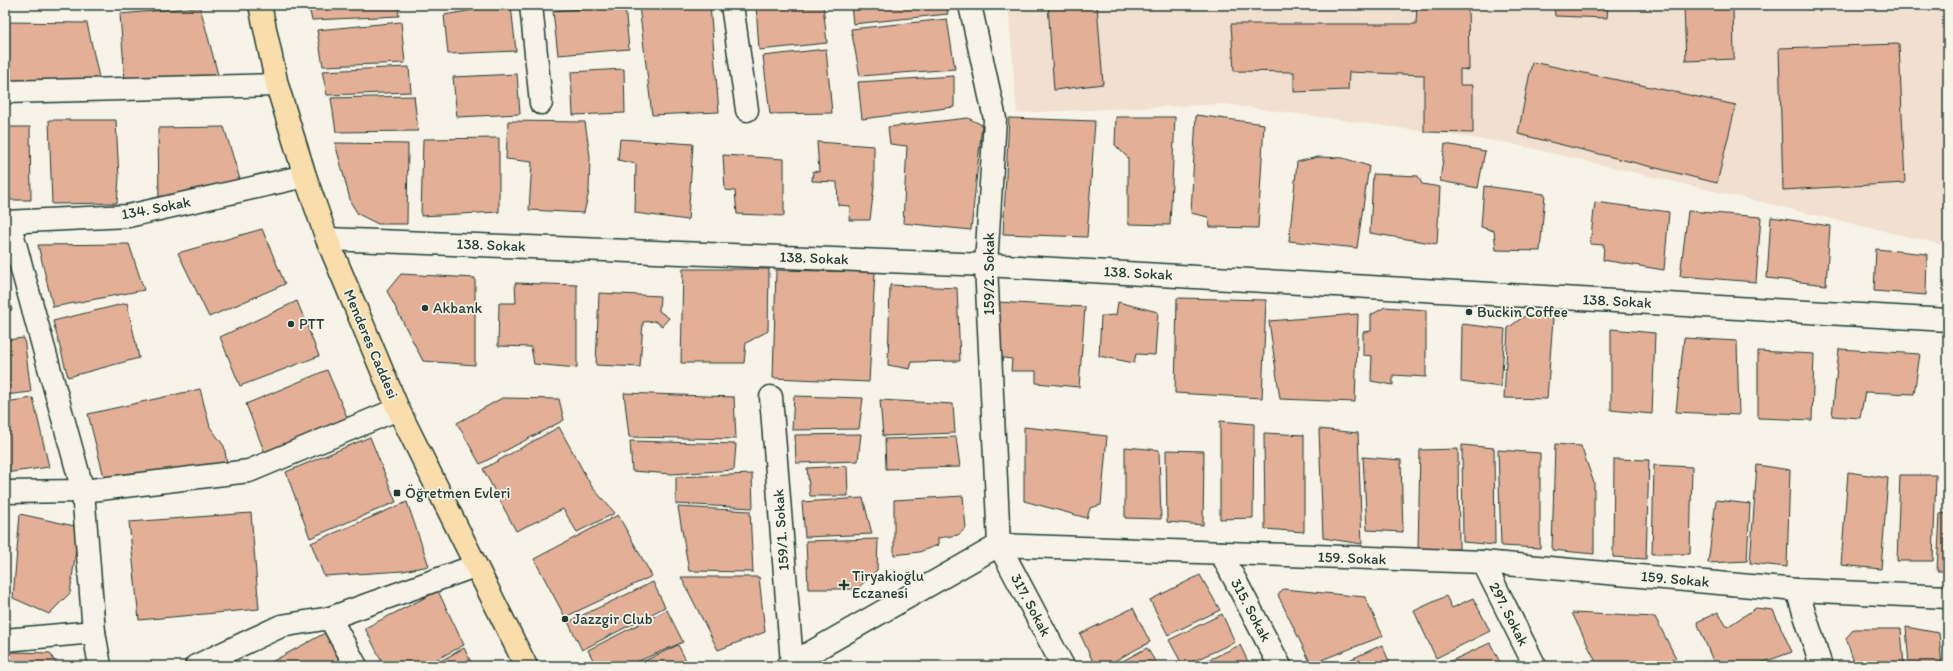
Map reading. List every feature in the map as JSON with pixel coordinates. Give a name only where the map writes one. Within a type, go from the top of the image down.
[{"type":"main road","name":"Menderes Caddesi","points":[[260,5],[278,85],[305,176],[327,239],[398,410],[526,666]]},
{"type":"street","points":[[531,5],[541,103]]},
{"type":"street","points":[[732,5],[747,110]]},
{"type":"street","name":"159/2. Sokak","points":[[970,5],[995,119],[986,265],[999,545]]},
{"type":"street","points":[[5,92],[278,85]]},
{"type":"street","name":"134. Sokak","points":[[7,222],[128,216],[305,176]]},
{"type":"street","points":[[7,222],[83,491],[94,632],[100,666]]},
{"type":"street","name":"138. Sokak","points":[[327,239],[986,265],[1948,320]]},
{"type":"street","name":"159/1. Sokak","points":[[771,397],[789,665]]},
{"type":"street","points":[[5,492],[83,491],[249,471],[398,410]]},
{"type":"street","points":[[789,665],[999,545]]},
{"type":"street","name":"159. Sokak","points":[[999,545],[1483,562],[1797,590],[1948,597]]},
{"type":"street","name":"317. Sokak","points":[[999,545],[1063,666]]},
{"type":"street","name":"315. Sokak","points":[[1221,553],[1280,666]]},
{"type":"street","name":"297. Sokak","points":[[1483,562],[1535,666]]},
{"type":"street","points":[[206,664],[281,626],[330,618],[475,566]]},
{"type":"street","points":[[1797,590],[1820,666]]},
{"type":"street","points":[[330,618],[356,666]]},
{"type":"street","points":[[5,640],[94,632]]},
{"type":"shaded area","points":[[1008,5],[1948,5],[1948,246],[1508,143],[1225,104],[1017,113]]},
{"type":"building","points":[[308,5],[398,5],[399,16],[312,20]]},
{"type":"building","points":[[511,5],[516,51],[448,54],[444,15]]},
{"type":"building","points":[[710,5],[719,112],[652,115],[639,6]]},
{"type":"building","points":[[756,5],[823,5],[827,43],[759,50]]},
{"type":"building","points":[[851,5],[946,5],[948,14],[853,24]]},
{"type":"building","points":[[1048,5],[1097,5],[1103,84],[1054,90]]},
{"type":"building","points":[[1417,5],[1468,5],[1469,70],[1460,69],[1460,85],[1473,85],[1473,133],[1424,132],[1424,75],[1349,72],[1348,90],[1294,92],[1294,72],[1234,71],[1231,24],[1416,24]]},
{"type":"building","points":[[1554,5],[1608,5],[1607,18],[1555,16]]},
{"type":"building","points":[[1684,5],[1733,5],[1734,59],[1686,61]]},
{"type":"building","points":[[625,6],[629,49],[558,55],[553,11]]},
{"type":"building","points":[[200,7],[221,86],[125,81],[120,14]]},
{"type":"building","points":[[947,19],[955,69],[860,76],[851,29]]},
{"type":"building","points":[[5,22],[87,23],[100,82],[5,83]]},
{"type":"building","points":[[401,22],[405,63],[323,66],[317,30]]},
{"type":"building","points":[[1899,44],[1905,183],[1783,190],[1779,48]]},
{"type":"building","points":[[826,49],[832,113],[770,114],[763,56]]},
{"type":"building","points":[[1532,62],[1736,105],[1717,183],[1518,134]]},
{"type":"building","points":[[409,67],[411,92],[327,95],[322,71]]},
{"type":"building","points":[[624,69],[625,113],[573,115],[571,72]]},
{"type":"building","points":[[517,74],[520,114],[457,117],[453,77]]},
{"type":"building","points":[[954,76],[954,107],[862,119],[858,82]]},
{"type":"building","points":[[414,96],[418,131],[336,132],[331,98]]},
{"type":"building","points":[[1196,115],[1264,124],[1258,228],[1210,227],[1208,217],[1191,213]]},
{"type":"building","points":[[1116,117],[1175,117],[1170,225],[1128,224],[1128,158],[1115,145]]},
{"type":"building","points":[[968,118],[982,125],[971,230],[903,223],[907,146],[890,144],[888,127]]},
{"type":"building","points":[[1009,118],[1095,121],[1087,237],[1003,234]]},
{"type":"building","points":[[49,120],[116,120],[119,178],[117,203],[52,204]]},
{"type":"building","points":[[508,121],[585,122],[590,156],[589,191],[584,213],[529,210],[532,162],[506,159]]},
{"type":"building","points":[[5,127],[30,127],[31,200],[5,200]]},
{"type":"building","points":[[224,127],[242,186],[159,203],[158,128]]},
{"type":"building","points":[[499,138],[499,212],[421,216],[423,139]]},
{"type":"building","points":[[620,139],[693,144],[688,220],[635,213],[636,164],[618,160]]},
{"type":"building","points":[[817,142],[874,146],[874,187],[870,220],[849,220],[850,206],[838,205],[837,182],[812,181],[813,171],[819,172]]},
{"type":"building","points":[[335,143],[408,144],[407,224],[378,224],[358,214],[351,203]]},
{"type":"building","points":[[1445,144],[1485,151],[1478,188],[1440,181]]},
{"type":"building","points":[[723,155],[784,159],[784,216],[737,214],[735,191],[725,190]]},
{"type":"building","points":[[1318,157],[1343,158],[1369,166],[1357,248],[1289,241],[1297,162]]},
{"type":"building","points":[[1373,174],[1418,176],[1422,184],[1440,187],[1437,244],[1370,233]]},
{"type":"building","points":[[1484,186],[1545,194],[1540,251],[1496,250],[1494,231],[1481,227]]},
{"type":"building","points":[[1595,202],[1669,212],[1664,270],[1603,260],[1604,245],[1590,244]]},
{"type":"building","points":[[1688,211],[1761,217],[1756,282],[1680,276]]},
{"type":"building","points":[[1771,217],[1830,226],[1826,285],[1767,278]]},
{"type":"building","points":[[262,229],[285,284],[209,317],[178,253]]},
{"type":"building","points":[[129,244],[144,290],[53,307],[38,245]]},
{"type":"building","points":[[1876,249],[1927,254],[1926,295],[1874,291]]},
{"type":"building","points":[[683,269],[769,269],[768,331],[746,343],[744,363],[681,363]]},
{"type":"building","points":[[776,270],[875,272],[869,382],[773,378]]},
{"type":"building","points":[[401,274],[475,278],[475,365],[423,361],[387,291]]},
{"type":"building","points":[[515,283],[577,285],[577,368],[534,364],[531,347],[498,346],[499,303],[516,303]]},
{"type":"building","points":[[890,285],[957,288],[960,361],[912,362],[910,369],[888,365]]},
{"type":"building","points":[[5,286],[12,310],[5,312]]},
{"type":"building","points":[[599,293],[660,296],[659,311],[669,318],[662,326],[655,321],[643,322],[640,367],[596,365]]},
{"type":"building","points":[[1177,298],[1266,300],[1262,398],[1175,393]]},
{"type":"building","points":[[297,301],[319,356],[240,386],[220,337]]},
{"type":"building","points":[[997,302],[1085,307],[1079,387],[1036,383],[1036,371],[1011,371],[1012,359],[996,357]]},
{"type":"building","points":[[1118,302],[1158,312],[1155,355],[1136,354],[1134,363],[1099,356],[1101,316],[1116,315]]},
{"type":"building","points":[[127,303],[139,358],[68,377],[53,321]]},
{"type":"building","points":[[1385,307],[1426,310],[1426,377],[1393,375],[1393,385],[1371,381],[1372,356],[1363,355],[1363,332],[1371,331],[1371,315]]},
{"type":"building","points":[[1358,314],[1355,402],[1280,399],[1269,321]]},
{"type":"building","points":[[1526,315],[1553,319],[1547,399],[1504,398],[1508,328]]},
{"type":"building","points":[[1462,324],[1505,329],[1501,387],[1461,382]]},
{"type":"building","points":[[1611,329],[1655,333],[1652,414],[1611,410]]},
{"type":"building","points":[[24,338],[31,392],[5,395],[5,340]]},
{"type":"building","points":[[1684,338],[1737,341],[1739,415],[1676,412]]},
{"type":"building","points":[[1839,349],[1920,354],[1914,394],[1865,392],[1860,418],[1832,416]]},
{"type":"building","points":[[1758,351],[1814,354],[1812,420],[1758,418]]},
{"type":"building","points":[[327,370],[350,424],[266,456],[246,404]]},
{"type":"building","points":[[1945,371],[1948,371],[1948,429],[1946,428]]},
{"type":"building","points":[[200,389],[210,427],[224,446],[227,463],[104,477],[88,414]]},
{"type":"building","points":[[624,393],[734,397],[736,439],[629,437]]},
{"type":"building","points":[[794,396],[863,398],[859,429],[792,430]]},
{"type":"building","points":[[33,398],[49,467],[5,473],[5,402]]},
{"type":"building","points":[[502,398],[559,399],[564,420],[480,464],[457,423]]},
{"type":"building","points":[[880,400],[953,404],[955,433],[883,436]]},
{"type":"building","points":[[1220,421],[1254,424],[1253,518],[1220,519]]},
{"type":"building","points":[[559,427],[592,487],[615,513],[577,532],[563,509],[516,531],[483,469]]},
{"type":"building","points":[[1024,427],[1107,436],[1101,505],[1090,508],[1087,518],[1024,501]]},
{"type":"building","points":[[1319,429],[1358,433],[1362,544],[1323,538]]},
{"type":"building","points":[[1264,433],[1304,435],[1304,532],[1265,529]]},
{"type":"building","points":[[861,434],[858,461],[796,463],[795,435]]},
{"type":"building","points":[[370,437],[396,502],[310,538],[286,472]]},
{"type":"building","points":[[956,437],[960,467],[886,469],[885,439]]},
{"type":"building","points":[[630,441],[736,444],[734,470],[672,474],[632,471]]},
{"type":"building","points":[[1555,444],[1581,446],[1594,483],[1594,554],[1552,550]]},
{"type":"building","points":[[1462,445],[1494,448],[1495,545],[1463,542]]},
{"type":"building","points":[[1125,447],[1159,450],[1161,519],[1125,518]]},
{"type":"building","points":[[1458,449],[1459,549],[1418,551],[1420,450]]},
{"type":"building","points":[[1166,450],[1204,451],[1203,525],[1167,522]]},
{"type":"building","points":[[1498,450],[1540,453],[1540,548],[1501,546]]},
{"type":"building","points":[[1363,457],[1401,460],[1403,532],[1367,530]]},
{"type":"building","points":[[1614,459],[1649,460],[1646,559],[1613,557]]},
{"type":"building","points":[[1654,465],[1692,467],[1690,554],[1652,554]]},
{"type":"building","points":[[1757,465],[1790,470],[1787,567],[1750,563]]},
{"type":"building","points":[[847,466],[848,496],[810,496],[807,468]]},
{"type":"building","points":[[1848,472],[1888,478],[1881,569],[1841,565]]},
{"type":"building","points":[[752,474],[753,508],[676,504],[676,477]]},
{"type":"building","points":[[1900,475],[1936,475],[1933,561],[1897,561]]},
{"type":"building","points":[[963,496],[966,528],[958,535],[938,538],[938,545],[919,552],[894,555],[894,500]]},
{"type":"building","points":[[863,498],[872,534],[805,537],[802,502]]},
{"type":"building","points":[[1716,500],[1750,504],[1747,561],[1708,563]]},
{"type":"building","points":[[407,502],[429,566],[403,571],[324,576],[311,543]]},
{"type":"building","points":[[678,507],[750,511],[753,572],[689,571]]},
{"type":"building","points":[[251,513],[259,609],[139,620],[129,522]]},
{"type":"building","points":[[1948,513],[1948,571],[1937,571],[1940,514]]},
{"type":"building","points":[[20,514],[79,527],[70,593],[49,614],[13,598]]},
{"type":"building","points":[[618,515],[652,576],[565,617],[534,559]]},
{"type":"building","points":[[878,539],[877,570],[857,589],[808,589],[806,541]]},
{"type":"building","points":[[1200,575],[1220,610],[1168,635],[1150,600]]},
{"type":"building","points":[[681,577],[759,577],[765,632],[718,650]]},
{"type":"building","points":[[653,582],[665,607],[582,650],[568,622]]},
{"type":"building","points":[[1283,589],[1365,597],[1383,636],[1311,664],[1278,595]]},
{"type":"building","points":[[438,591],[464,645],[424,666],[384,666],[365,628]]},
{"type":"building","points":[[1446,596],[1452,608],[1473,598],[1490,631],[1436,658],[1414,611]]},
{"type":"building","points":[[1133,608],[1150,642],[1105,666],[1095,666],[1080,634]]},
{"type":"building","points":[[1756,608],[1773,610],[1792,652],[1753,666],[1715,666],[1697,622],[1718,612],[1727,627]]},
{"type":"building","points":[[667,610],[683,642],[627,666],[596,666],[588,650]]},
{"type":"building","points":[[1572,613],[1655,617],[1676,658],[1660,666],[1598,666]]},
{"type":"building","points":[[1222,614],[1235,642],[1183,666],[1169,640]]},
{"type":"building","points":[[1906,627],[1939,633],[1942,666],[1909,666]]},
{"type":"building","points":[[1854,629],[1901,629],[1904,666],[1855,666],[1846,638]]},
{"type":"building","points":[[325,633],[343,666],[264,666]]},
{"type":"building","points":[[1490,643],[1502,666],[1440,666]]},
{"type":"building","points":[[678,645],[689,666],[634,666]]},
{"type":"building","points":[[1240,645],[1250,666],[1196,666]]},
{"type":"building","points":[[1382,645],[1391,666],[1336,666]]},
{"type":"building","points":[[1944,645],[1948,645],[1948,666],[1947,666]]},
{"type":"building","points":[[464,648],[473,666],[431,666]]},
{"type":"building","points":[[1147,648],[1158,666],[1113,666]]},
{"type":"building","points":[[10,652],[50,653],[57,666],[5,666],[5,654]]},
{"type":"place","name":"Akbank","points":[[425,308]]},
{"type":"place","name":"Buckin Coffee","points":[[1469,312]]},
{"type":"place","name":"PTT","points":[[291,324]]},
{"type":"place","name":"Öğretmen Evleri","points":[[397,493]]},
{"type":"place","name":"Tiryakioğlu Eczanesi","points":[[844,585]]},
{"type":"place","name":"Jazzgir Club","points":[[565,619]]}]
